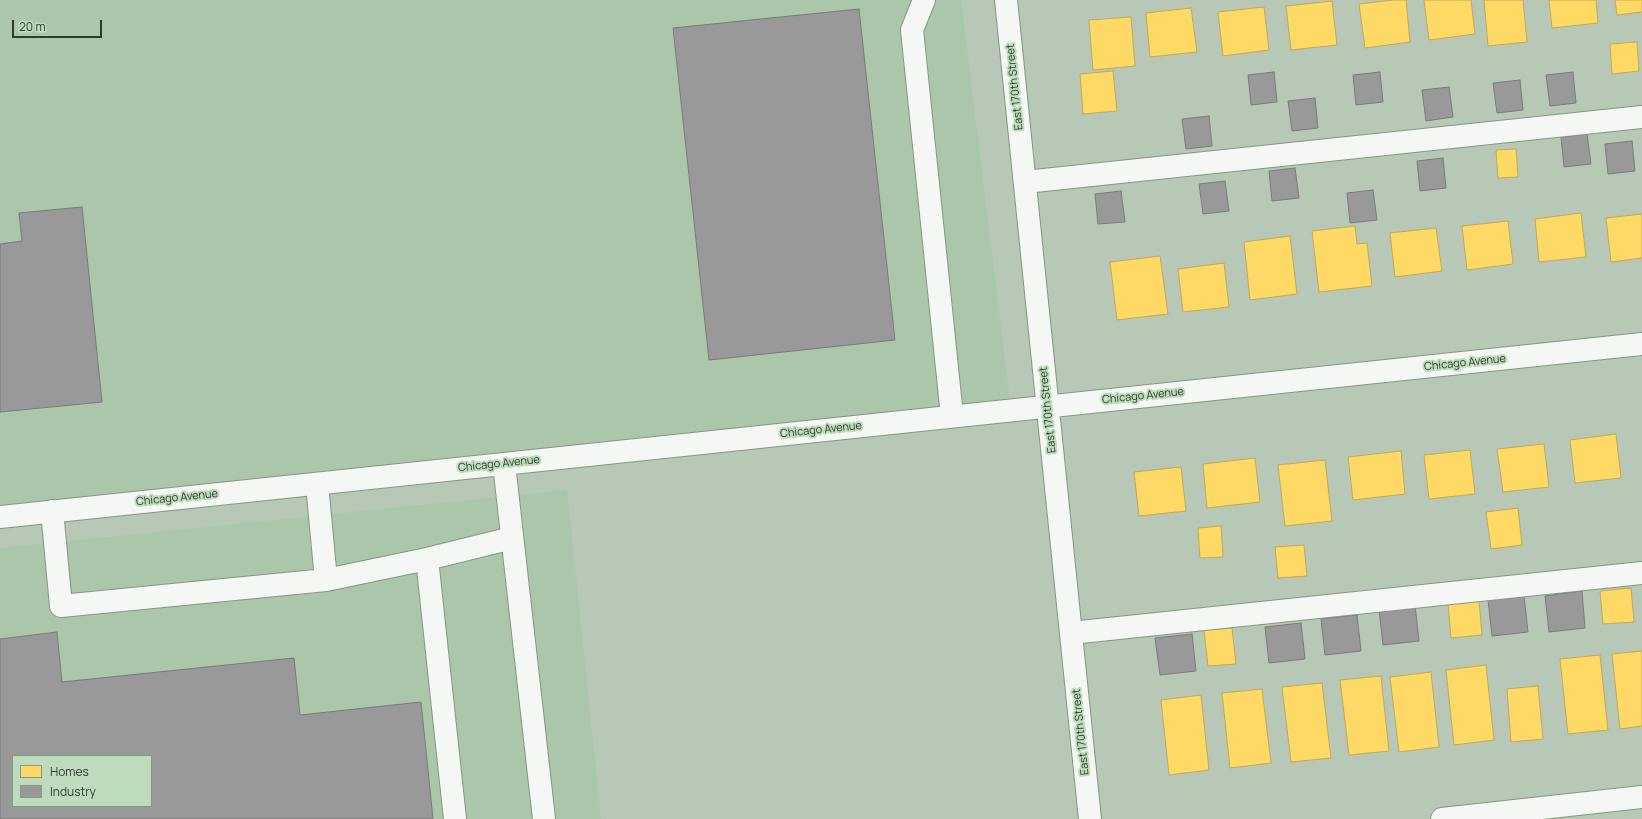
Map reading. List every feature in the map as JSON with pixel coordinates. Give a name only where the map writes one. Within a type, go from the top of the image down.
[{"type":"street","points":[[924,0],[912,30],[952,416]]},
{"type":"street","name":"East 170th Street","points":[[1006,0],[1090,819]]},
{"type":"street","points":[[1025,182],[1642,117]]},
{"type":"street","name":"Chicago Avenue","points":[[0,517],[1642,344]]},
{"type":"street","points":[[504,464],[544,819]]},
{"type":"street","points":[[317,484],[326,580]]},
{"type":"street","points":[[52,511],[61,606],[326,580],[427,559],[512,538]]},
{"type":"street","points":[[427,559],[455,819]]},
{"type":"street","points":[[1071,633],[1642,573]]},
{"type":"street","points":[[1442,819],[1642,797]]},
{"type":"shaded area","points":[[0,0],[961,0],[1011,410],[0,517]]},
{"type":"shaded area","points":[[567,490],[601,819],[0,819],[0,548]]},
{"type":"building: Homes","points":[[1406,0],[1410,42],[1365,48],[1359,4]]},
{"type":"building: Homes","points":[[1424,0],[1471,0],[1475,34],[1429,40]]},
{"type":"building: Homes","points":[[1484,0],[1523,0],[1527,42],[1488,46]]},
{"type":"building: Homes","points":[[1549,0],[1596,0],[1598,23],[1552,28]]},
{"type":"building: Homes","points":[[1615,0],[1642,0],[1642,12],[1617,15]]},
{"type":"building: Homes","points":[[1332,1],[1337,45],[1291,50],[1286,6]]},
{"type":"building: Homes","points":[[1264,7],[1269,50],[1223,56],[1218,12]]},
{"type":"building: Homes","points":[[1191,8],[1197,52],[1150,57],[1146,13]]},
{"type":"building: Homes","points":[[1131,17],[1135,66],[1093,70],[1089,20]]},
{"type":"building: Homes","points":[[1637,42],[1639,71],[1612,74],[1610,44]]},
{"type":"building: Homes","points":[[1113,71],[1117,111],[1083,114],[1080,74]]},
{"type":"building: Homes","points":[[1516,149],[1518,177],[1498,178],[1496,150]]},
{"type":"building: Homes","points":[[1581,213],[1586,257],[1539,262],[1535,219]]},
{"type":"building: Homes","points":[[1642,214],[1642,258],[1611,262],[1606,218]]},
{"type":"building: Homes","points":[[1508,221],[1513,264],[1467,270],[1462,226]]},
{"type":"building: Homes","points":[[1355,226],[1357,244],[1367,243],[1372,286],[1319,292],[1312,231]]},
{"type":"building: Homes","points":[[1436,228],[1442,271],[1395,277],[1390,233]]},
{"type":"building: Homes","points":[[1290,236],[1297,294],[1250,300],[1244,242]]},
{"type":"building: Homes","points":[[1160,256],[1168,314],[1117,320],[1110,262]]},
{"type":"building: Homes","points":[[1224,263],[1229,307],[1183,312],[1178,269]]},
{"type":"building: Homes","points":[[1616,434],[1621,478],[1575,483],[1570,440]]},
{"type":"building: Homes","points":[[1544,444],[1549,487],[1503,492],[1497,449]]},
{"type":"building: Homes","points":[[1470,450],[1475,494],[1429,499],[1424,455]]},
{"type":"building: Homes","points":[[1401,451],[1405,494],[1353,500],[1348,457]]},
{"type":"building: Homes","points":[[1255,458],[1260,502],[1207,508],[1203,464]]},
{"type":"building: Homes","points":[[1325,460],[1332,521],[1285,526],[1278,465]]},
{"type":"building: Homes","points":[[1181,467],[1186,511],[1139,516],[1134,472]]},
{"type":"building: Homes","points":[[1518,508],[1522,545],[1491,549],[1486,512]]},
{"type":"building: Homes","points":[[1221,526],[1223,557],[1200,558],[1198,528]]},
{"type":"building: Homes","points":[[1304,545],[1307,576],[1278,578],[1275,547]]},
{"type":"building: Homes","points":[[1631,588],[1634,622],[1603,624],[1600,591]]},
{"type":"building: Homes","points":[[1479,601],[1482,635],[1451,638],[1448,603]]},
{"type":"building: Homes","points":[[1232,628],[1236,664],[1208,666],[1204,630]]},
{"type":"building: Homes","points":[[1642,651],[1642,726],[1620,729],[1612,654]]},
{"type":"building: Homes","points":[[1600,655],[1608,730],[1568,734],[1560,659]]},
{"type":"building: Homes","points":[[1486,665],[1494,740],[1454,745],[1446,670]]},
{"type":"building: Homes","points":[[1431,672],[1439,747],[1399,752],[1390,677]]},
{"type":"building: Homes","points":[[1381,676],[1389,751],[1349,755],[1340,680]]},
{"type":"building: Homes","points":[[1322,683],[1331,758],[1291,762],[1282,687]]},
{"type":"building: Homes","points":[[1538,686],[1543,739],[1511,742],[1507,689]]},
{"type":"building: Homes","points":[[1262,689],[1271,763],[1230,768],[1222,693]]},
{"type":"building: Homes","points":[[1201,695],[1209,770],[1169,775],[1161,700]]},
{"type":"building: Industry","points":[[859,9],[895,340],[709,360],[673,28]]},
{"type":"building: Industry","points":[[1274,72],[1277,102],[1251,105],[1248,75]]},
{"type":"building: Industry","points":[[1380,72],[1383,102],[1356,105],[1353,75]]},
{"type":"building: Industry","points":[[1573,72],[1576,103],[1550,106],[1546,75]]},
{"type":"building: Industry","points":[[1520,80],[1523,110],[1497,113],[1493,83]]},
{"type":"building: Industry","points":[[1449,87],[1453,117],[1426,121],[1422,90]]},
{"type":"building: Industry","points":[[1315,98],[1318,128],[1292,131],[1288,101]]},
{"type":"building: Industry","points":[[1209,116],[1212,146],[1186,149],[1182,119]]},
{"type":"building: Industry","points":[[1587,134],[1591,164],[1564,167],[1561,137]]},
{"type":"building: Industry","points":[[1632,141],[1635,171],[1608,174],[1605,144]]},
{"type":"building: Industry","points":[[1443,158],[1446,188],[1420,191],[1417,161]]},
{"type":"building: Industry","points":[[1295,168],[1299,198],[1272,201],[1269,171]]},
{"type":"building: Industry","points":[[1225,181],[1229,211],[1203,214],[1199,184]]},
{"type":"building: Industry","points":[[1373,190],[1377,220],[1350,223],[1347,193]]},
{"type":"building: Industry","points":[[1121,191],[1125,222],[1098,224],[1095,194]]},
{"type":"building: Industry","points":[[82,207],[102,402],[0,412],[0,244],[22,241],[19,213]]},
{"type":"building: Industry","points":[[1582,591],[1585,628],[1549,632],[1545,596]]},
{"type":"building: Industry","points":[[1524,596],[1528,632],[1492,636],[1488,600]]},
{"type":"building: Industry","points":[[1415,605],[1419,641],[1383,645],[1379,609]]},
{"type":"building: Industry","points":[[1357,615],[1361,651],[1325,655],[1321,619]]},
{"type":"building: Industry","points":[[1301,623],[1305,659],[1269,663],[1265,627]]},
{"type":"building: Industry","points":[[57,632],[62,682],[294,658],[300,715],[421,702],[433,819],[0,819],[0,639]]},
{"type":"building: Industry","points":[[1192,634],[1196,671],[1160,675],[1155,638]]}]
